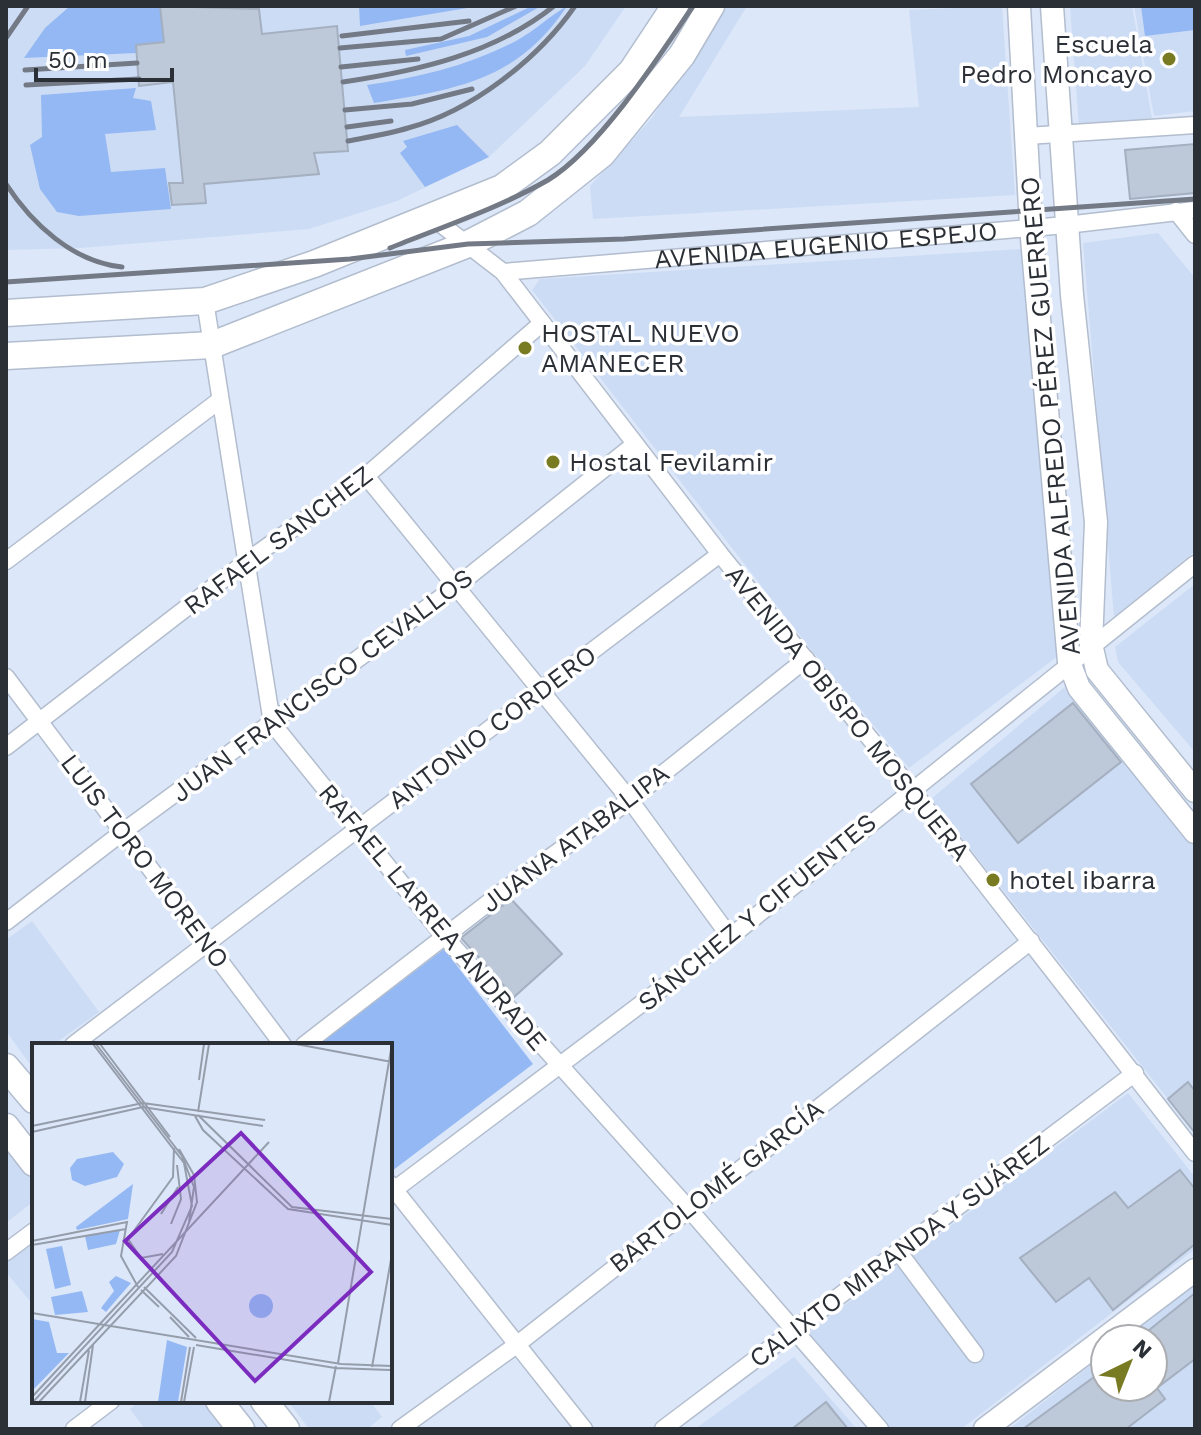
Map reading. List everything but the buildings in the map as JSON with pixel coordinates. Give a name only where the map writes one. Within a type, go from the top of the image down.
[{"type":"main road","points":[[6,313],[205,301],[314,264],[502,188],[550,153],[632,71],[675,6]]},
{"type":"main road","points":[[6,356],[212,345],[468,244],[528,213],[602,154],[682,55],[711,6]]},
{"type":"main road","points":[[6,1127],[32,1160]]},
{"type":"main road","points":[[221,1403],[241,1429]]},
{"type":"main road","points":[[266,1403],[286,1429]]},
{"type":"street","name":"AVENIDA ALFREDO PÉREZ GUERRERO","points":[[1019,6],[1031,227],[1069,662],[1079,688],[1195,832]]},
{"type":"street","name":"AVENIDA ALFREDO PÉREZ GUERRERO","points":[[1052,6],[1066,225],[1096,522],[1091,644],[1097,670],[1195,791]]},
{"type":"street","points":[[1027,136],[1195,125]]},
{"type":"street","name":"AVENIDA EUGENIO ESPEJO","points":[[503,272],[1066,225],[1195,210]]},
{"type":"street","points":[[1176,211],[1195,235]]},
{"type":"street","points":[[433,218],[503,272]]},
{"type":"street","name":"AVENIDA OBISPO MOSQUERA","points":[[503,272],[720,554],[911,789],[1195,1153]]},
{"type":"street","name":"RAFAEL LARREA ANDRADE","points":[[205,301],[272,723],[444,936],[688,1208],[880,1429]]},
{"type":"street","name":"RAFAEL SANCHEZ","points":[[6,747],[247,561],[366,476],[542,323]]},
{"type":"street","points":[[6,561],[220,400]]},
{"type":"street","name":"JUAN FRANCISCO CEVALLOS","points":[[6,922],[124,831],[458,585],[635,444]]},
{"type":"street","points":[[366,476],[458,585],[630,800],[730,937]]},
{"type":"street","name":"ANTONIO CORDERO","points":[[76,1043],[720,554]]},
{"type":"street","name":"SÁNCHEZ Y CIFUENTES","points":[[392,1189],[561,1066],[730,937],[1091,644],[1195,564]]},
{"type":"street","name":"JUANA ATABALIPA","points":[[307,1043],[444,936],[630,800],[806,659]]},
{"type":"street","name":"LUIS TORO MORENO","points":[[6,677],[282,1043]]},
{"type":"street","name":"BARTOLOMÉ GARCÍA","points":[[400,1429],[515,1346],[1031,941]]},
{"type":"street","name":"CALIXTO MIRANDA Y SUÁREZ","points":[[663,1429],[1135,1073]]},
{"type":"street","points":[[392,1189],[584,1429]]},
{"type":"street","points":[[6,1252],[32,1232]]},
{"type":"street","points":[[898,1251],[975,1354]]},
{"type":"street","points":[[985,1429],[1195,1270]]},
{"type":"street","points":[[74,1429],[108,1403]]},
{"type":"shaded area","points":[[6,6],[626,6],[585,66],[489,157],[397,201],[309,229],[81,248],[6,250]]},
{"type":"shaded area","points":[[70,6],[160,6],[164,42],[137,53],[24,58],[45,28]]},
{"type":"shaded area","points":[[359,6],[479,6],[360,26]]},
{"type":"shaded area","points":[[532,6],[541,6],[487,37],[406,56],[405,50],[469,36]]},
{"type":"shaded area","points":[[567,6],[528,51],[506,66],[458,86],[374,103],[367,85],[405,79],[480,57],[516,41]]},
{"type":"shaded area","points":[[722,6],[747,6],[679,117],[919,107],[909,10],[1002,6],[1015,195],[593,219],[590,186],[652,118]]},
{"type":"shaded area","points":[[1070,6],[1132,6],[1152,118],[1079,126]]},
{"type":"shaded area","name":"Escuela Pedro Moncayo","points":[[1134,6],[1195,6],[1195,111],[1154,116]]},
{"type":"shaded area","points":[[1141,6],[1195,6],[1195,30],[1145,36]]},
{"type":"shaded area","points":[[136,88],[133,98],[151,101],[156,130],[105,134],[111,172],[165,168],[171,209],[79,216],[57,212],[40,189],[30,145],[42,137],[41,95]]},
{"type":"shaded area","points":[[457,125],[489,157],[425,187],[400,153],[407,147],[403,141]]},
{"type":"shaded area","points":[[1158,233],[1195,278],[1195,551],[1114,617],[1083,243]]},
{"type":"shaded area","points":[[1022,249],[1058,656],[909,768],[808,646],[532,290],[540,279]]},
{"type":"shaded area","points":[[1195,584],[1195,752],[1118,662],[1115,647]]},
{"type":"shaded area","points":[[1066,686],[1195,842],[1195,1133],[931,799]]},
{"type":"shaded area","points":[[32,921],[99,1012],[56,1043],[32,1043],[32,1061],[29,1063],[6,1031],[6,940]]},
{"type":"shaded area","points":[[444,949],[533,1064],[392,1171],[392,1043],[321,1043]]},
{"type":"shaded area","points":[[1128,1093],[1195,1177],[1195,1249],[1099,1323],[1089,1323],[1089,1331],[961,1429],[888,1429],[805,1335]]},
{"type":"shaded area","points":[[6,1134],[32,1167],[32,1203],[6,1223]]},
{"type":"shaded area","points":[[32,1241],[32,1304],[6,1272],[6,1262]]},
{"type":"shaded area","points":[[1195,1285],[1195,1429],[1009,1429],[1089,1366],[1089,1403],[1169,1403],[1169,1323],[1146,1323]]},
{"type":"shaded area","points":[[794,1357],[857,1429],[695,1429]]},
{"type":"shaded area","points":[[138,1403],[216,1403],[236,1429],[145,1429],[130,1409]]},
{"type":"shaded area","points":[[290,1403],[372,1403],[382,1417],[367,1429],[309,1429]]},
{"type":"railway","points":[[6,38],[28,6]]},
{"type":"railway","points":[[340,48],[441,39],[516,6]]},
{"type":"railway","points":[[343,82],[454,58],[506,37],[554,6]]},
{"type":"railway","points":[[348,141],[432,120],[479,96],[523,63],[575,6]]},
{"type":"railway","points":[[390,248],[510,199],[548,180],[567,166],[627,100],[693,6]]},
{"type":"railway","points":[[342,36],[469,21]]},
{"type":"railway","points":[[341,67],[418,59]]},
{"type":"railway","points":[[25,70],[137,63]]},
{"type":"railway","points":[[26,85],[139,79]]},
{"type":"railway","points":[[345,110],[412,104],[472,89]]},
{"type":"railway","points":[[347,127],[391,121]]},
{"type":"railway","points":[[6,184],[28,213],[55,239],[87,258],[122,267]]},
{"type":"railway","points":[[6,282],[350,259],[468,244],[624,239],[1195,199]]},
{"type":"place","name":"Escuela Pedro Moncayo","points":[[1169,59]]},
{"type":"place","name":"HOSTAL NUEVO AMANECER","points":[[525,348]]},
{"type":"place","name":"Hostal Fevilamir","points":[[553,462]]},
{"type":"place","name":"hotel ibarra","points":[[993,880]]}]
